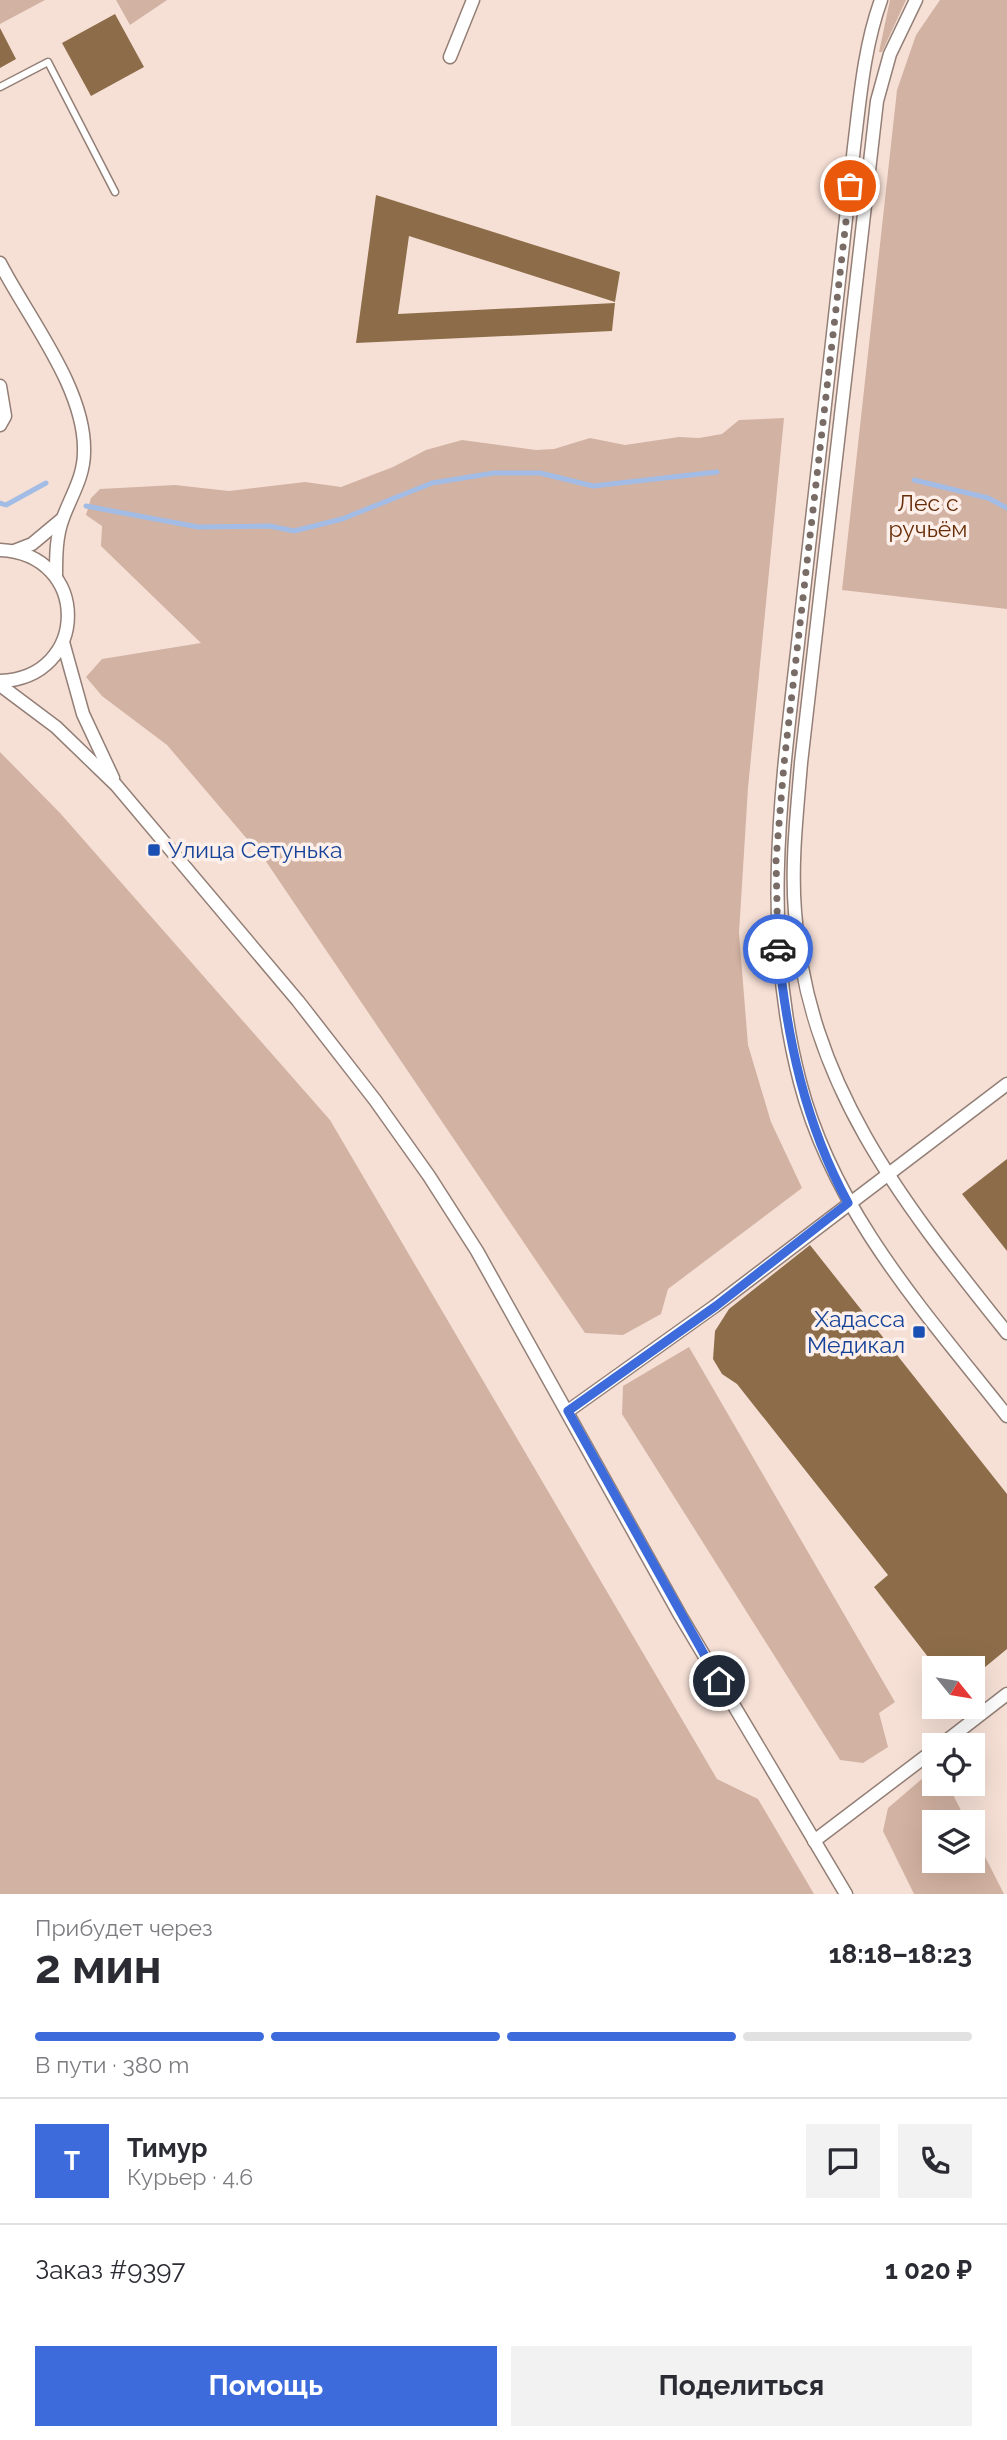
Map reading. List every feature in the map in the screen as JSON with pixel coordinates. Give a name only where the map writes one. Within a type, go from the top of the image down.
[{"type":"street","points":[[450,57],[473,0]]},
{"type":"street","points":[[881,0],[862,83],[784,764],[776,860],[775,924],[789,1032],[800,1084],[819,1141],[848,1203],[890,1268],[1007,1416]]},
{"type":"street","points":[[916,0],[890,54],[877,101],[801,763],[794,855],[796,924],[802,969],[815,1020],[853,1117],[887,1174],[930,1236],[1007,1333]]},
{"type":"street","points":[[0,263],[59,368],[81,421],[85,452],[82,468],[62,519],[56,576]]},
{"type":"street","points":[[0,386],[5,416],[0,425]]},
{"type":"street","points":[[14,551],[32,544],[62,519]]},
{"type":"street","points":[[0,550],[14,551],[44,564],[56,576],[67,602],[68,622],[63,642],[52,660],[34,673],[0,683]]},
{"type":"street","points":[[63,642],[83,714],[116,785]]},
{"type":"street","points":[[0,683],[56,727],[116,785],[298,1001],[375,1100],[477,1251],[680,1615],[846,1894]]},
{"type":"street","points":[[568,1411],[716,1306],[1007,1084]]},
{"type":"street","points":[[957,1733],[1007,1694]]},
{"type":"street","points":[[814,1841],[922,1759]]},
{"type":"lane","points":[[0,87],[48,62],[116,192]]},
{"type":"green space","points":[[0,0],[45,0],[0,24]]},
{"type":"green space","points":[[116,0],[167,0],[130,25]]},
{"type":"green space","points":[[890,0],[906,0],[882,52],[879,52]]},
{"type":"green space","name":"Лес с ручьём","points":[[940,0],[1007,0],[1007,609],[842,590],[897,90],[916,35]]},
{"type":"green space","points":[[784,418],[748,788],[739,933],[748,1045],[771,1122],[802,1188],[668,1289],[661,1314],[623,1335],[585,1333],[265,860],[167,745],[102,696],[86,677],[102,659],[201,643],[101,546],[102,526],[86,515],[91,498],[100,489],[175,485],[229,491],[305,482],[341,487],[393,467],[426,450],[462,440],[536,450],[554,449],[590,438],[625,445],[722,434],[739,420]]},
{"type":"green space","points":[[0,752],[60,813],[330,1120],[717,1779],[758,1799],[814,1894],[0,1894]]},
{"type":"green space","points":[[689,1347],[895,1702],[879,1713],[888,1747],[863,1763],[840,1760],[622,1414],[623,1386]]},
{"type":"green space","points":[[922,1779],[922,1796],[954,1796],[961,1810],[922,1810],[922,1873],[985,1873],[985,1857],[1004,1894],[914,1894],[883,1831],[888,1808]]},
{"type":"building","points":[[115,14],[144,67],[91,96],[62,43]]},
{"type":"building","points":[[0,28],[16,59],[0,68]]},
{"type":"building","points":[[376,195],[620,272],[615,302],[409,236],[398,314],[615,303],[612,331],[356,343]]},
{"type":"building","points":[[1007,1159],[1007,1251],[962,1194]]},
{"type":"building","points":[[810,1245],[1007,1494],[1007,1649],[985,1667],[985,1656],[927,1656],[874,1587],[888,1575],[737,1384],[722,1374],[713,1359],[715,1331],[729,1309]]},
{"type":"waterway","points":[[86,506],[198,527],[270,526],[294,531],[342,519],[432,483],[494,473],[540,473],[593,486],[717,472]]},
{"type":"waterway","points":[[914,480],[988,498],[1007,508]]},
{"type":"waterway","points":[[0,503],[6,505],[46,483]]},
{"type":"way so far","points":[[778,949],[775,924],[776,860],[784,764],[850,186]]},
{"type":"place","name":"Улица Сетунька","points":[[154,850]]},
{"type":"place","name":"Хадасса Медикал","points":[[919,1332]]},
{"type":"route","points":[[719,1681],[568,1411],[716,1306],[848,1203],[833,1177],[800,1084],[789,1032],[778,949]]}]
